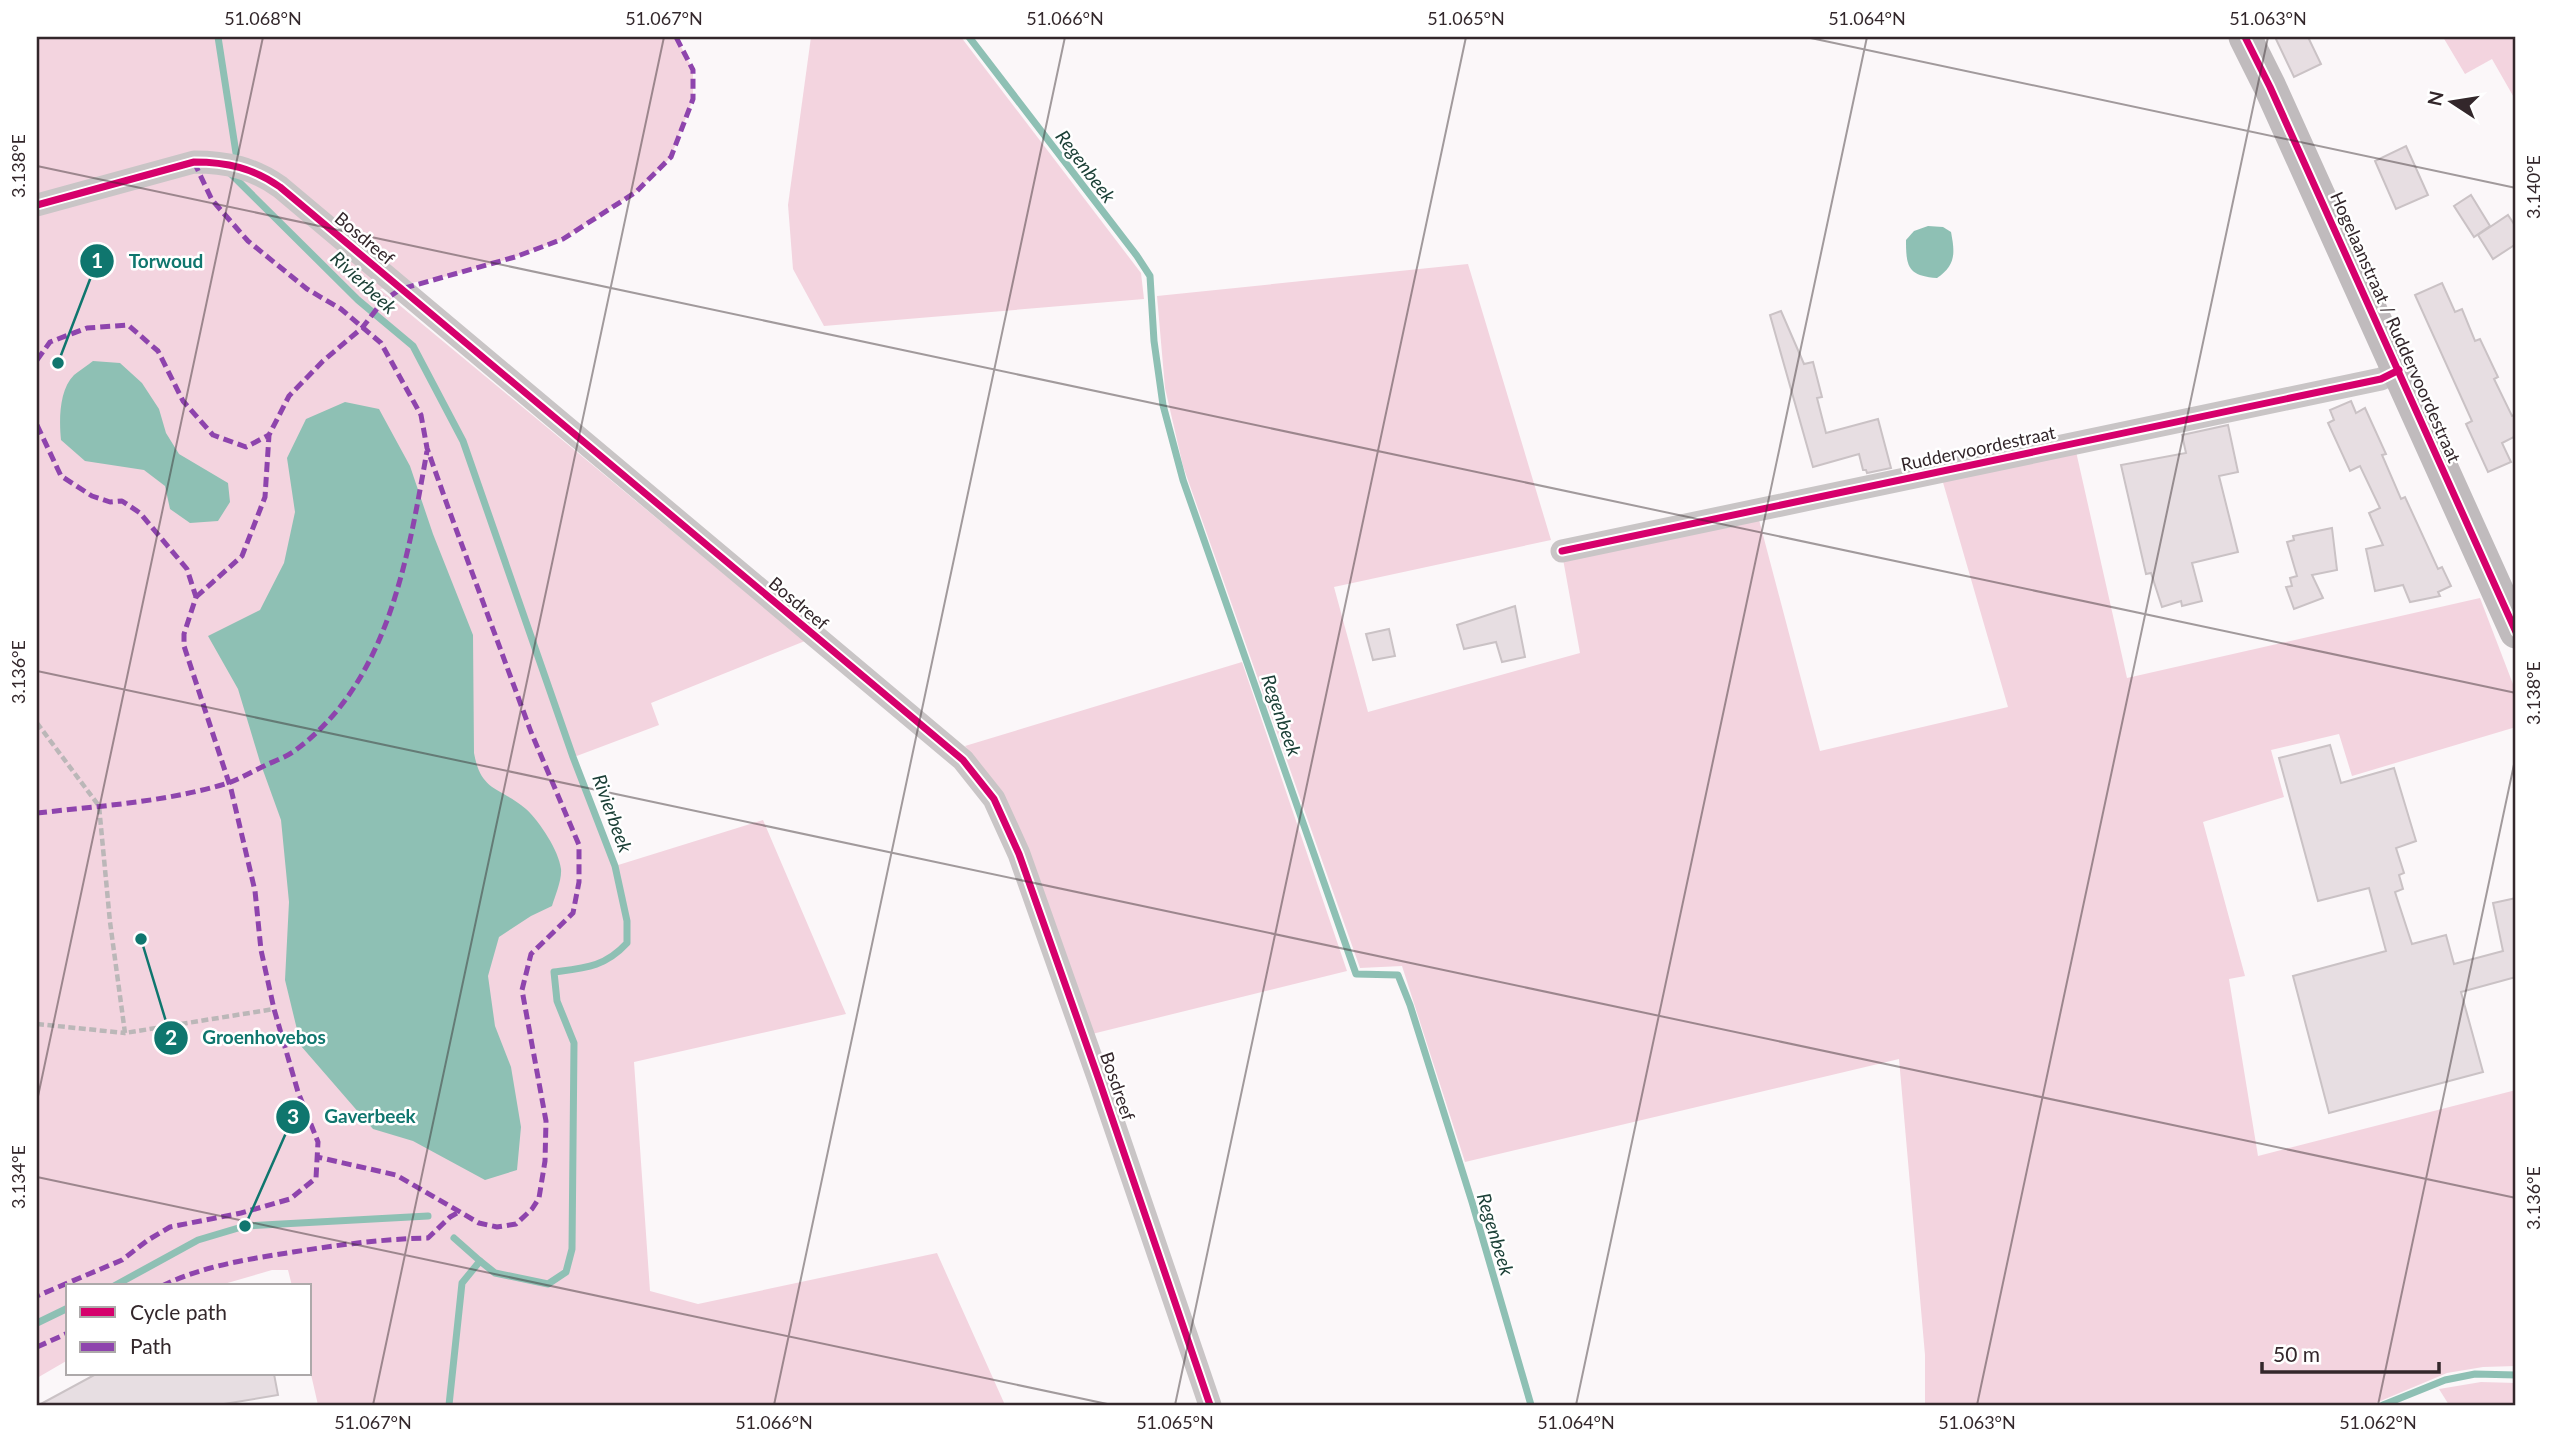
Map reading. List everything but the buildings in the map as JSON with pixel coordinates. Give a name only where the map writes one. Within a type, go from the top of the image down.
[{"type":"street","name":"Hogelaanstraat / Ruddervoordestraat","points":[[2245,37],[2399,370],[2516,632]]},
{"type":"street","name":"Bosdreef","points":[[37,205],[194,162],[241,166],[264,176],[962,760],[994,799],[1019,854],[1210,1405]]},
{"type":"street","name":"Ruddervoordestraat","points":[[1562,551],[2381,379],[2399,370]]},
{"type":"path","points":[[37,723],[99,806],[110,922],[125,1033]]},
{"type":"path","points":[[37,1024],[125,1033],[274,1009]]},
{"type":"shaded area","points":[[37,37],[676,37],[693,70],[693,99],[671,157],[636,192],[563,239],[515,257],[453,275],[380,289],[805,641],[651,703],[659,725],[574,757],[615,866],[763,820],[846,1014],[634,1062],[650,1291],[698,1304],[937,1253],[1005,1405],[318,1405],[311,1376],[312,1284],[292,1284],[288,1270],[272,1270],[224,1284],[66,1284],[66,1361],[37,1378]]},
{"type":"shaded area","points":[[811,37],[961,37],[1141,273],[1144,299],[824,326],[793,269],[788,205]]},
{"type":"shaded area","points":[[2443,37],[2516,37],[2516,101],[2492,59],[2465,74]]},
{"type":"shaded area","points":[[1928,226],[1943,227],[1951,232],[1953,258],[1948,268],[1937,278],[1914,272],[1908,263],[1906,240],[1914,231]]},
{"type":"shaded area","points":[[1468,264],[1551,540],[1334,587],[1368,712],[1580,653],[1563,559],[1758,516],[1820,751],[2008,707],[1942,479],[2075,447],[2127,678],[2480,598],[2516,692],[2516,727],[2352,776],[2339,734],[2271,750],[2284,797],[2203,822],[2245,976],[2229,979],[2258,1156],[2516,1090],[2516,1366],[2483,1367],[2447,1373],[2371,1405],[1925,1405],[1925,1355],[1899,1059],[1465,1162],[1402,966],[1360,968],[1183,466],[1165,388],[1157,296]]},
{"type":"shaded area","points":[[93,361],[120,363],[142,383],[159,409],[166,433],[179,454],[228,483],[230,502],[218,521],[190,523],[170,509],[165,486],[144,470],[85,461],[61,440],[60,415],[65,389],[74,375]]},
{"type":"shaded area","points":[[345,402],[379,409],[410,466],[433,534],[473,635],[474,753],[477,766],[493,788],[526,809],[543,829],[553,846],[561,869],[552,906],[499,937],[488,976],[495,1026],[511,1067],[521,1127],[517,1170],[485,1180],[413,1141],[373,1129],[301,1046],[285,980],[289,902],[281,820],[238,689],[208,636],[260,610],[284,563],[295,512],[287,458],[306,419]]},
{"type":"shaded area","points":[[1242,662],[1347,971],[1092,1034],[975,758],[965,746]]},
{"type":"shaded area","points":[[2481,1382],[2516,1383],[2516,1405],[2449,1405],[2439,1389]]},
{"type":"waterway","name":"Rivierbeek","points":[[218,37],[236,153]]},
{"type":"waterway","name":"Regenbeek","points":[[969,37],[1150,276],[1154,341],[1163,405],[1183,480],[1356,974],[1398,975],[1410,1005],[1472,1202],[1531,1405]]},
{"type":"waterway","name":"Rivierbeek","points":[[231,174],[358,300],[413,346],[463,441],[573,757],[615,866],[627,921],[627,943],[611,957],[585,967],[554,972],[557,1001],[574,1043],[572,1249],[566,1272],[548,1284],[495,1273],[480,1261],[462,1283],[449,1405]]},
{"type":"waterway","points":[[118,1284],[198,1240],[245,1226],[428,1216]]},
{"type":"waterway","points":[[454,1238],[480,1261]]},
{"type":"waterway","points":[[37,1323],[66,1309]]},
{"type":"waterway","name":"Regenbeek","points":[[2383,1405],[2445,1380],[2475,1374],[2516,1375]]},
{"type":"marked path","points":[[196,597],[242,556],[265,497],[269,435],[289,396],[323,361],[362,328],[383,301],[401,289],[515,257],[563,239],[636,192],[671,157],[693,99],[693,70],[676,37]]},
{"type":"marked path","points":[[194,162],[212,200],[248,241],[307,289],[341,309],[381,343],[421,415],[427,448],[449,510],[531,732],[579,845],[579,882],[573,913],[531,954],[522,990],[546,1121],[545,1161],[539,1198],[532,1209],[516,1224],[497,1227],[479,1223],[396,1175],[317,1157]]},
{"type":"marked path","points":[[37,360],[50,342],[87,328],[128,325],[158,351],[183,401],[213,435],[246,447],[269,435]]},
{"type":"marked path","points":[[37,425],[61,476],[92,496],[110,502],[122,501],[140,513],[187,569],[196,597],[184,634],[184,646],[231,789],[255,891],[261,950],[274,1009],[298,1092],[318,1142],[316,1178],[290,1199],[241,1213],[170,1227],[122,1260],[37,1296]]},
{"type":"marked path","points":[[37,813],[155,799],[225,784],[285,757],[328,721],[353,688],[374,652],[389,614],[412,533],[427,451]]},
{"type":"marked path","points":[[166,1284],[209,1268],[260,1257],[360,1243],[428,1238],[459,1212]]},
{"type":"marked path","points":[[37,1347],[66,1334]]},
{"type":"cycle path","points":[[2245,37],[2516,632]]},
{"type":"cycle path","points":[[37,205],[194,162],[239,167],[270,180],[963,760],[994,799],[1019,854],[1210,1405]]},
{"type":"cycle path","points":[[1562,551],[2381,379],[2399,370]]},
{"type":"place","name":"Torwoud","points":[[58,363]]},
{"type":"place","name":"Groenhovebos","points":[[141,939]]},
{"type":"place","name":"Gaverbeek","points":[[245,1226]]}]
